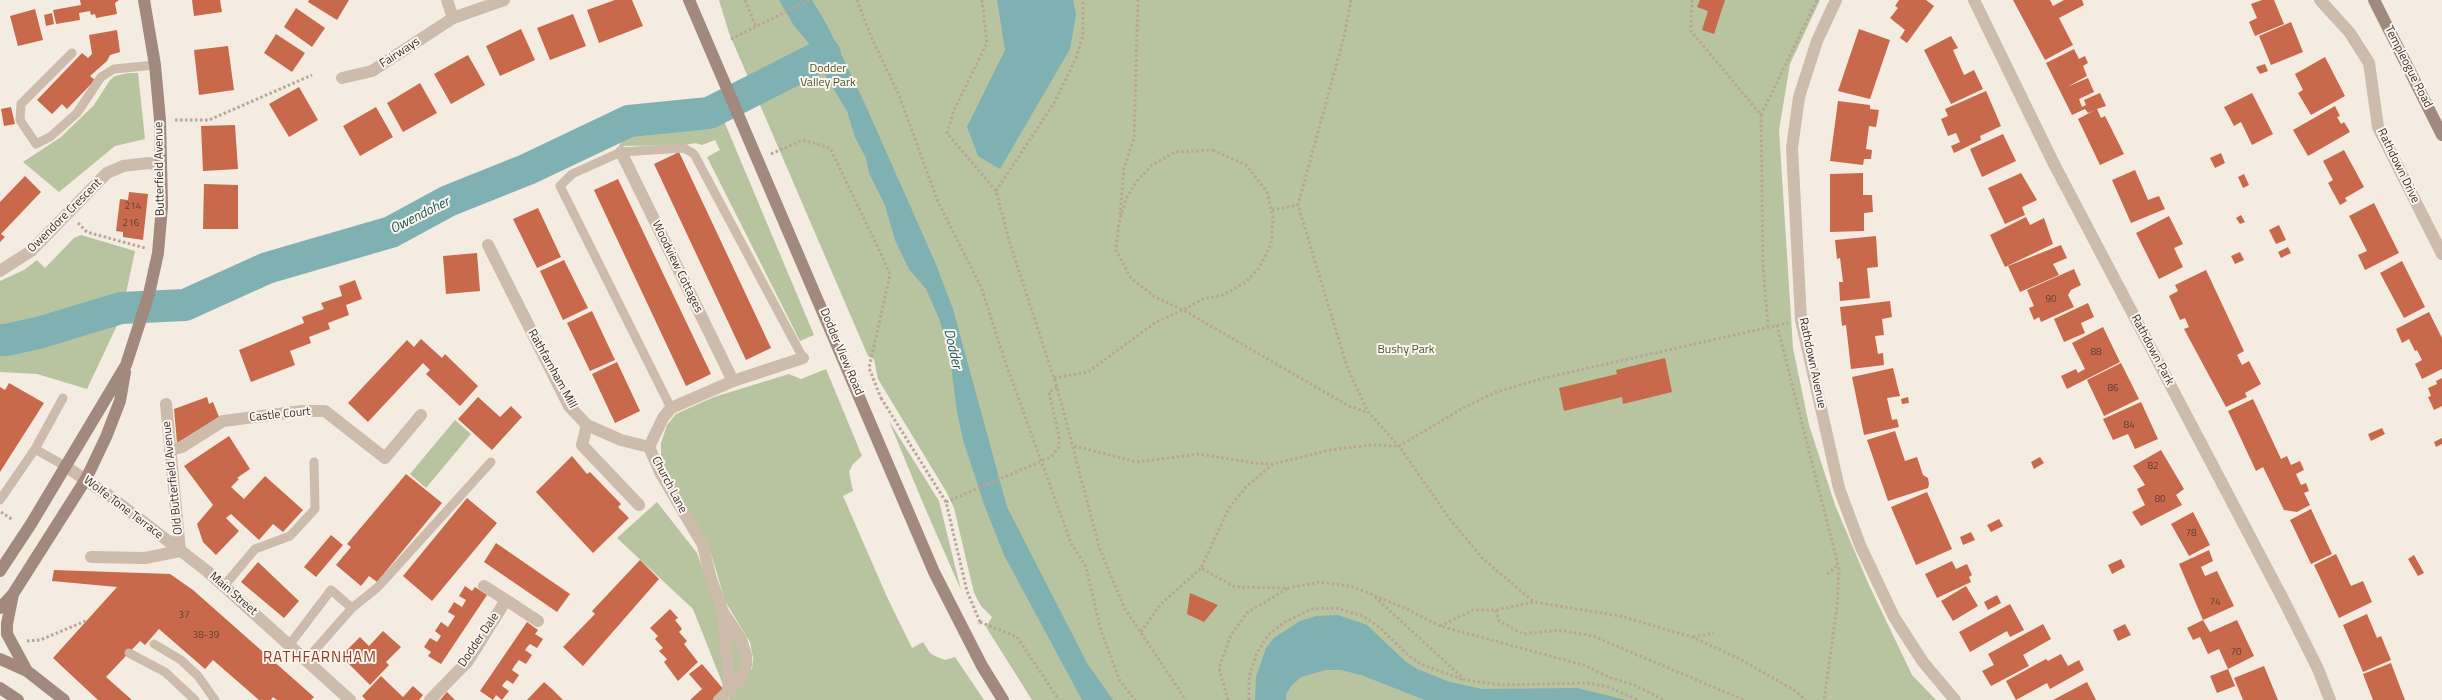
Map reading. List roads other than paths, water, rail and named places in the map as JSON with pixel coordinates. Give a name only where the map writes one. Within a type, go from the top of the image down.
[{"type":"main road","name":"Butterfield Avenue","points":[[0,608],[13,594],[86,479],[106,438],[120,401],[126,365],[149,294],[158,253],[162,206],[155,65],[144,0]]},
{"type":"main road","name":"Dodder View Road","points":[[689,0],[738,110],[934,572],[982,666],[1002,700]]},
{"type":"main road","name":"Templeogue Road","points":[[2374,0],[2442,135]]},
{"type":"main road","name":"Butterfield Avenue","points":[[0,571],[126,365]]},
{"type":"main road","points":[[13,594],[7,624],[8,634],[27,672]]},
{"type":"main road","points":[[0,659],[27,672],[64,700]]},
{"type":"main road","points":[[0,688],[18,700]]},
{"type":"street","points":[[448,0],[453,18]]},
{"type":"street","name":"Fairways","points":[[342,78],[372,71],[453,18],[504,0]]},
{"type":"street","name":"Rathdown Avenue","points":[[1836,0],[1817,41],[1799,97],[1792,148],[1801,320],[1839,488],[1860,545],[1894,617],[1923,662],[1955,700]]},
{"type":"street","name":"Rathdown Park","points":[[1974,0],[2054,164],[2284,601],[2318,669],[2330,700]]},
{"type":"street","name":"Rathdown Drive","points":[[2320,0],[2350,33],[2369,63],[2378,128],[2442,254]]},
{"type":"street","name":"Woodview Cottages","points":[[621,152],[733,381]]},
{"type":"street","name":"Owendore Crescent","points":[[0,271],[31,251],[107,173],[123,166],[148,163],[161,165]]},
{"type":"street","name":"Rathfarnham Mill","points":[[488,245],[569,406],[587,425]]},
{"type":"street","points":[[671,408],[733,381],[803,358]]},
{"type":"street","name":"Old Butterfield Avenue","points":[[166,404],[180,551]]},
{"type":"street","name":"Church Lane","points":[[671,408],[662,418],[649,447],[661,474],[703,544],[710,576],[723,612],[741,639],[746,655],[746,665],[740,680],[723,696]]},
{"type":"street","name":"Castle Court","points":[[170,450],[182,446],[223,422],[302,411],[325,411],[385,458],[421,415]]},
{"type":"street","points":[[639,505],[582,445],[587,425],[621,440],[649,447]]},
{"type":"street","name":"Wolfe Tone Terrace","points":[[65,466],[86,479],[180,551]]},
{"type":"street","points":[[91,557],[145,558],[180,551]]},
{"type":"street","name":"Main Street","points":[[180,551],[224,586],[307,659],[350,700]]},
{"type":"street","name":"Dodder Dale","points":[[484,586],[538,621]]},
{"type":"street","name":"Dodder Dale","points":[[430,700],[468,661],[506,600]]},
{"type":"street","name":"Church Lane","points":[[723,612],[729,677],[723,696]]},
{"type":"lane","points":[[72,53],[21,104],[20,120],[36,144],[50,137],[77,112],[101,77],[114,69],[155,65]]},
{"type":"lane","points":[[671,408],[560,186],[572,174],[621,152],[684,148],[694,154],[803,358]]},
{"type":"lane","points":[[0,500],[35,449],[63,398]]},
{"type":"lane","points":[[35,449],[65,466]]},
{"type":"lane","points":[[224,586],[255,549],[290,536],[314,509],[314,462]]},
{"type":"lane","points":[[307,659],[352,608],[378,587],[491,462]]},
{"type":"lane","points":[[290,644],[331,590],[352,608]]},
{"type":"lane","points":[[154,644],[180,660],[198,676],[215,700]]},
{"type":"lane","points":[[129,653],[165,672],[195,700]]},
{"type":"water","name":"Dodder","points":[[779,0],[812,0],[827,25],[865,104],[935,262],[953,309],[1007,507],[1087,663],[1113,700],[1082,700],[1004,555],[985,507],[964,443],[957,412],[950,358],[940,321],[926,289],[909,269],[895,240],[885,205],[869,173],[866,158],[855,137],[847,111],[825,75],[810,45],[793,24]]},
{"type":"water","points":[[997,0],[1073,0],[1076,15],[1070,49],[1000,169],[978,156],[967,127],[1005,50]]},
{"type":"water","points":[[1338,615],[1367,625],[1405,661],[1417,669],[1450,682],[1482,689],[1577,688],[1626,700],[1425,700],[1361,675],[1341,670],[1326,670],[1301,677],[1286,694],[1286,700],[1255,700],[1256,677],[1266,648],[1274,638],[1300,621],[1316,616]]},
{"type":"waterway","name":"Owendoher","points":[[0,340],[38,333],[121,308],[185,305],[267,268],[391,232],[448,201],[528,169],[629,121],[709,113],[825,54]]},
{"type":"waterway","name":"Owendoher","points":[[181,311],[185,305]]},
{"type":"district","name":"RATHFARNHAM","points":[[320,658]]},
{"type":"park label","name":"Dodder Valley Park","points":[[828,76]]},
{"type":"park label","name":"Bushy Park","points":[[1406,350]]}]
